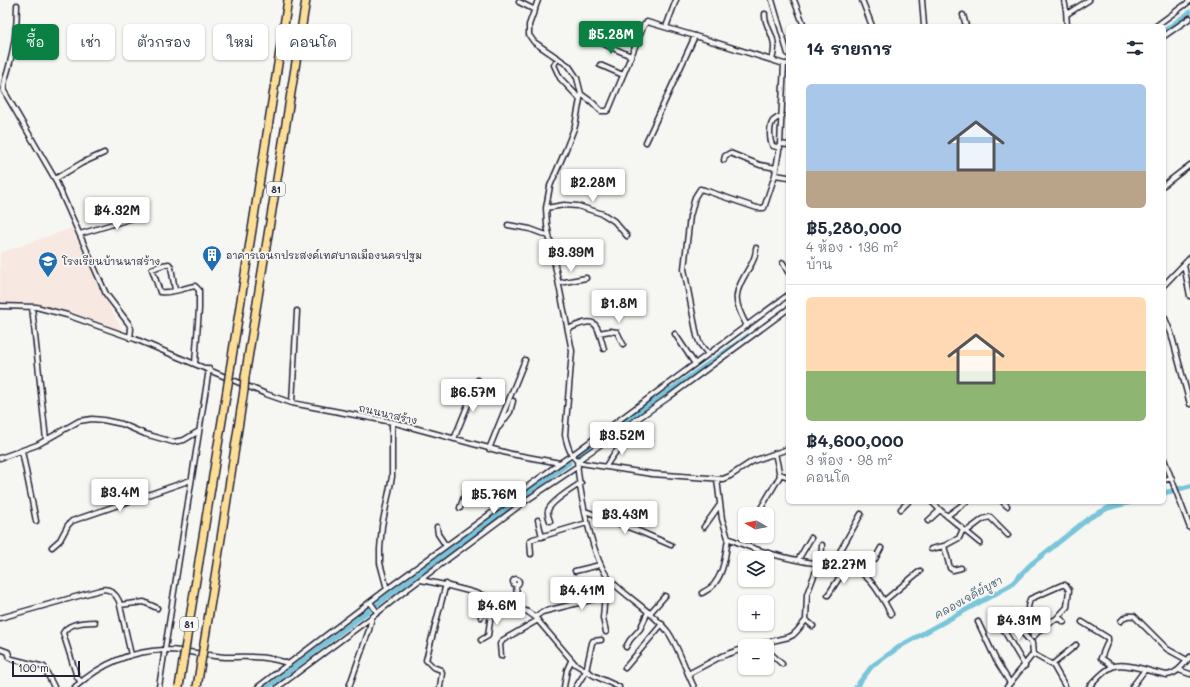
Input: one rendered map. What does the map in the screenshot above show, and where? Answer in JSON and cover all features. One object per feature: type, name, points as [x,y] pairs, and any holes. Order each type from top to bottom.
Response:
[{"type":"highway","name":"81","points":[[179,687],[288,0]]},
{"type":"highway","name":"81","points":[[197,687],[306,0]]},
{"type":"street","points":[[538,0],[529,25],[529,35],[534,42],[574,71],[581,97],[575,126],[550,186],[546,208],[549,236],[572,351],[565,435],[566,442],[572,455],[578,463],[584,511],[603,571],[612,582],[662,624],[669,633],[694,687]]},
{"type":"street","points":[[666,27],[676,0]]},
{"type":"street","points":[[772,0],[786,47]]},
{"type":"street","points":[[794,0],[803,24]]},
{"type":"street","points":[[862,0],[871,24]]},
{"type":"street","points":[[922,0],[924,24]]},
{"type":"street","points":[[1064,0],[1067,24]]},
{"type":"street","points":[[1066,14],[1089,0]]},
{"type":"street","points":[[1159,24],[1190,1]]},
{"type":"street","points":[[519,2],[535,10]]},
{"type":"street","points":[[17,5],[15,33],[8,70],[4,81],[4,89],[55,179],[106,294],[129,324],[131,329],[130,338]]},
{"type":"street","points":[[765,14],[773,39],[774,51],[772,60]]},
{"type":"street","points":[[963,15],[965,24]]},
{"type":"street","points":[[1166,35],[1190,18]]},
{"type":"street","points":[[558,58],[554,65],[560,78],[581,97],[592,102],[601,111],[607,111],[644,25],[647,22],[786,64],[780,146],[775,175],[764,208],[757,208],[704,190],[700,190],[694,197],[690,214],[684,269],[697,336],[700,344],[708,354]]},
{"type":"street","points":[[646,142],[695,36]]},
{"type":"street","points":[[597,41],[631,56]]},
{"type":"street","points":[[600,65],[623,75]]},
{"type":"street","points":[[782,116],[773,120],[770,135],[771,144],[773,146],[786,145]]},
{"type":"street","points":[[55,179],[82,163],[104,153]]},
{"type":"street","points":[[724,160],[730,153],[776,168]]},
{"type":"street","points":[[1166,183],[1190,165]]},
{"type":"street","points":[[775,175],[786,177]]},
{"type":"street","points":[[546,208],[564,205],[578,206],[602,214],[614,221],[627,236]]},
{"type":"street","points":[[80,234],[130,219],[136,216],[138,210]]},
{"type":"street","points":[[508,224],[530,229],[549,236]]},
{"type":"street","points":[[747,326],[740,312],[736,297],[740,283],[755,257],[756,248]]},
{"type":"street","points":[[1166,283],[1190,258]]},
{"type":"street","points":[[783,263],[786,268]]},
{"type":"street","points":[[175,290],[171,267],[169,264],[152,269],[160,292],[175,290],[194,286],[199,290],[195,363]]},
{"type":"street","points":[[1184,265],[1190,296]]},
{"type":"street","points":[[559,282],[586,278]]},
{"type":"street","points":[[258,687],[371,603],[387,589],[786,297]]},
{"type":"street","name":"ถนนนาสร้าง","points":[[0,306],[32,307],[52,310],[195,363],[266,394],[292,403],[392,422],[490,449],[560,463]]},
{"type":"street","points":[[32,307],[46,440]]},
{"type":"street","points":[[278,687],[372,617],[377,611],[786,310]]},
{"type":"street","points":[[292,403],[297,311]]},
{"type":"street","points":[[568,329],[583,322],[591,321],[595,324],[604,349]]},
{"type":"street","points":[[1166,321],[1171,333],[1190,404]]},
{"type":"street","points":[[599,333],[610,331],[617,332],[623,344]]},
{"type":"street","points":[[675,334],[688,351],[695,364]]},
{"type":"street","points":[[490,449],[525,360]]},
{"type":"street","points":[[159,687],[209,369]]},
{"type":"street","points":[[454,439],[478,380]]},
{"type":"street","points":[[498,428],[510,412],[513,401]]},
{"type":"street","points":[[0,458],[22,451],[79,422],[92,419],[117,423],[162,440],[173,442],[184,440],[199,431]]},
{"type":"street","points":[[387,589],[380,563],[380,549],[382,526],[392,477],[392,422]]},
{"type":"street","points":[[606,466],[617,450],[629,445],[638,444]]},
{"type":"street","points":[[578,463],[652,474],[723,479],[753,461],[786,450]]},
{"type":"street","points":[[22,451],[36,521]]},
{"type":"street","points":[[762,507],[779,479],[780,474],[775,453]]},
{"type":"street","points":[[1166,464],[1190,528]]},
{"type":"street","points":[[780,474],[786,476]]},
{"type":"street","points":[[702,593],[712,587],[716,582],[725,557],[728,538],[719,506],[717,479]]},
{"type":"street","points":[[1166,480],[1172,479]]},
{"type":"street","points":[[52,547],[60,540],[68,525],[72,521],[191,480]]},
{"type":"street","points":[[550,521],[548,512],[549,508],[580,483]]},
{"type":"street","points":[[460,508],[466,491],[471,485],[475,485],[484,488],[485,497],[495,510]]},
{"type":"street","points":[[901,509],[906,504]]},
{"type":"street","points":[[934,504],[980,543]]},
{"type":"street","points":[[947,516],[963,504]]},
{"type":"street","points":[[704,527],[719,506]]},
{"type":"street","points":[[928,521],[940,510]]},
{"type":"street","points":[[584,511],[671,545]]},
{"type":"street","points":[[833,564],[861,514]]},
{"type":"street","points":[[931,549],[944,546],[959,538],[965,530],[983,519],[990,517],[1008,535]]},
{"type":"street","points":[[538,520],[542,536]]},
{"type":"street","points":[[531,554],[530,541],[587,523]]},
{"type":"street","points":[[437,527],[440,538],[446,546]]},
{"type":"street","points":[[728,538],[760,552],[798,560],[847,566],[859,572],[872,582],[891,614]]},
{"type":"street","points":[[798,560],[811,538]]},
{"type":"street","points":[[774,641],[794,635],[806,620],[807,594],[820,563],[822,545]]},
{"type":"street","points":[[944,546],[950,568],[953,570],[961,568]]},
{"type":"street","points":[[859,572],[875,558],[881,548]]},
{"type":"street","points":[[575,571],[600,565]]},
{"type":"street","points":[[828,595],[847,566]]},
{"type":"street","points":[[884,601],[920,571]]},
{"type":"street","points":[[421,580],[446,584],[492,598],[518,608],[537,618],[571,660],[586,671],[619,687]]},
{"type":"street","points":[[501,656],[500,644],[503,640],[537,618],[542,612],[598,598],[605,592],[612,582]]},
{"type":"street","points":[[440,687],[441,670],[433,667],[426,660],[446,584]]},
{"type":"street","points":[[1030,641],[1044,626],[1063,613],[1067,607],[1069,590],[1065,585],[1062,584],[1030,599],[1028,607],[1033,637]]},
{"type":"street","points":[[516,585],[518,608]]},
{"type":"street","points":[[0,618],[104,589],[109,590],[116,594],[120,605],[131,655]]},
{"type":"street","points":[[605,592],[603,618],[606,632]]},
{"type":"street","points":[[626,647],[640,629],[649,612],[665,596]]},
{"type":"street","points":[[481,640],[488,636],[492,598]]},
{"type":"street","points":[[120,605],[144,602],[157,608]]},
{"type":"street","points":[[371,603],[377,611]]},
{"type":"street","points":[[481,617],[486,608],[492,605]]},
{"type":"street","points":[[978,622],[1008,686],[1033,654],[1033,648],[1030,641],[1019,629],[1012,613]]},
{"type":"street","points":[[1089,687],[1113,666],[1122,665],[1167,676],[1179,670],[1189,659],[1167,649],[1134,616],[1125,616],[1121,621]]},
{"type":"street","points":[[349,687],[369,630],[372,617]]},
{"type":"street","points":[[1056,619],[1061,619],[1064,622]]},
{"type":"street","points":[[806,620],[813,626]]},
{"type":"street","points":[[81,682],[77,677],[63,633],[66,629],[82,622],[95,622]]},
{"type":"street","points":[[1082,622],[1108,638],[1101,658],[1113,666]]},
{"type":"street","points":[[625,668],[662,624]]},
{"type":"street","points":[[1000,624],[1025,666]]},
{"type":"street","points":[[576,687],[586,671],[593,641],[601,640]]},
{"type":"street","points":[[1053,664],[1076,645]]},
{"type":"street","points":[[0,648],[8,652],[10,658],[12,659],[44,667],[54,687]]},
{"type":"street","points":[[75,687],[117,660],[131,655],[164,650],[224,656],[264,657],[289,664]]},
{"type":"street","points":[[688,674],[722,656],[738,650]]},
{"type":"street","points":[[1033,654],[1053,664],[1066,686]]},
{"type":"street","points":[[774,657],[782,664]]},
{"type":"street","points":[[564,687],[567,670],[571,660]]},
{"type":"street","points":[[1179,670],[1190,674]]},
{"type":"street","points":[[1132,687],[1144,671]]},
{"type":"shaded area","name":"โรงเรียนบ้านนาสร้าง","points":[[72,228],[123,334],[46,307],[0,304],[0,253]]},
{"type":"waterway","points":[[1166,30],[1190,12]]},
{"type":"waterway","points":[[578,455],[748,336]]},
{"type":"waterway","points":[[268,687],[392,593],[569,463]]},
{"type":"waterway","name":"คลองเจดีย์บูชา","points":[[1166,492],[1190,486]]},
{"type":"waterway","name":"คลองเจดีย์บูชา","points":[[856,687],[872,666],[902,645],[1011,585],[1030,565],[1089,518],[1108,508],[1123,504]]},
{"type":"place","name":"อาคารเอนกประสงค์เทศบาลเมืองนครปฐม","points":[[212,272]]},
{"type":"place","name":"โรงเรียนบ้านนาสร้าง","points":[[48,278]]}]
